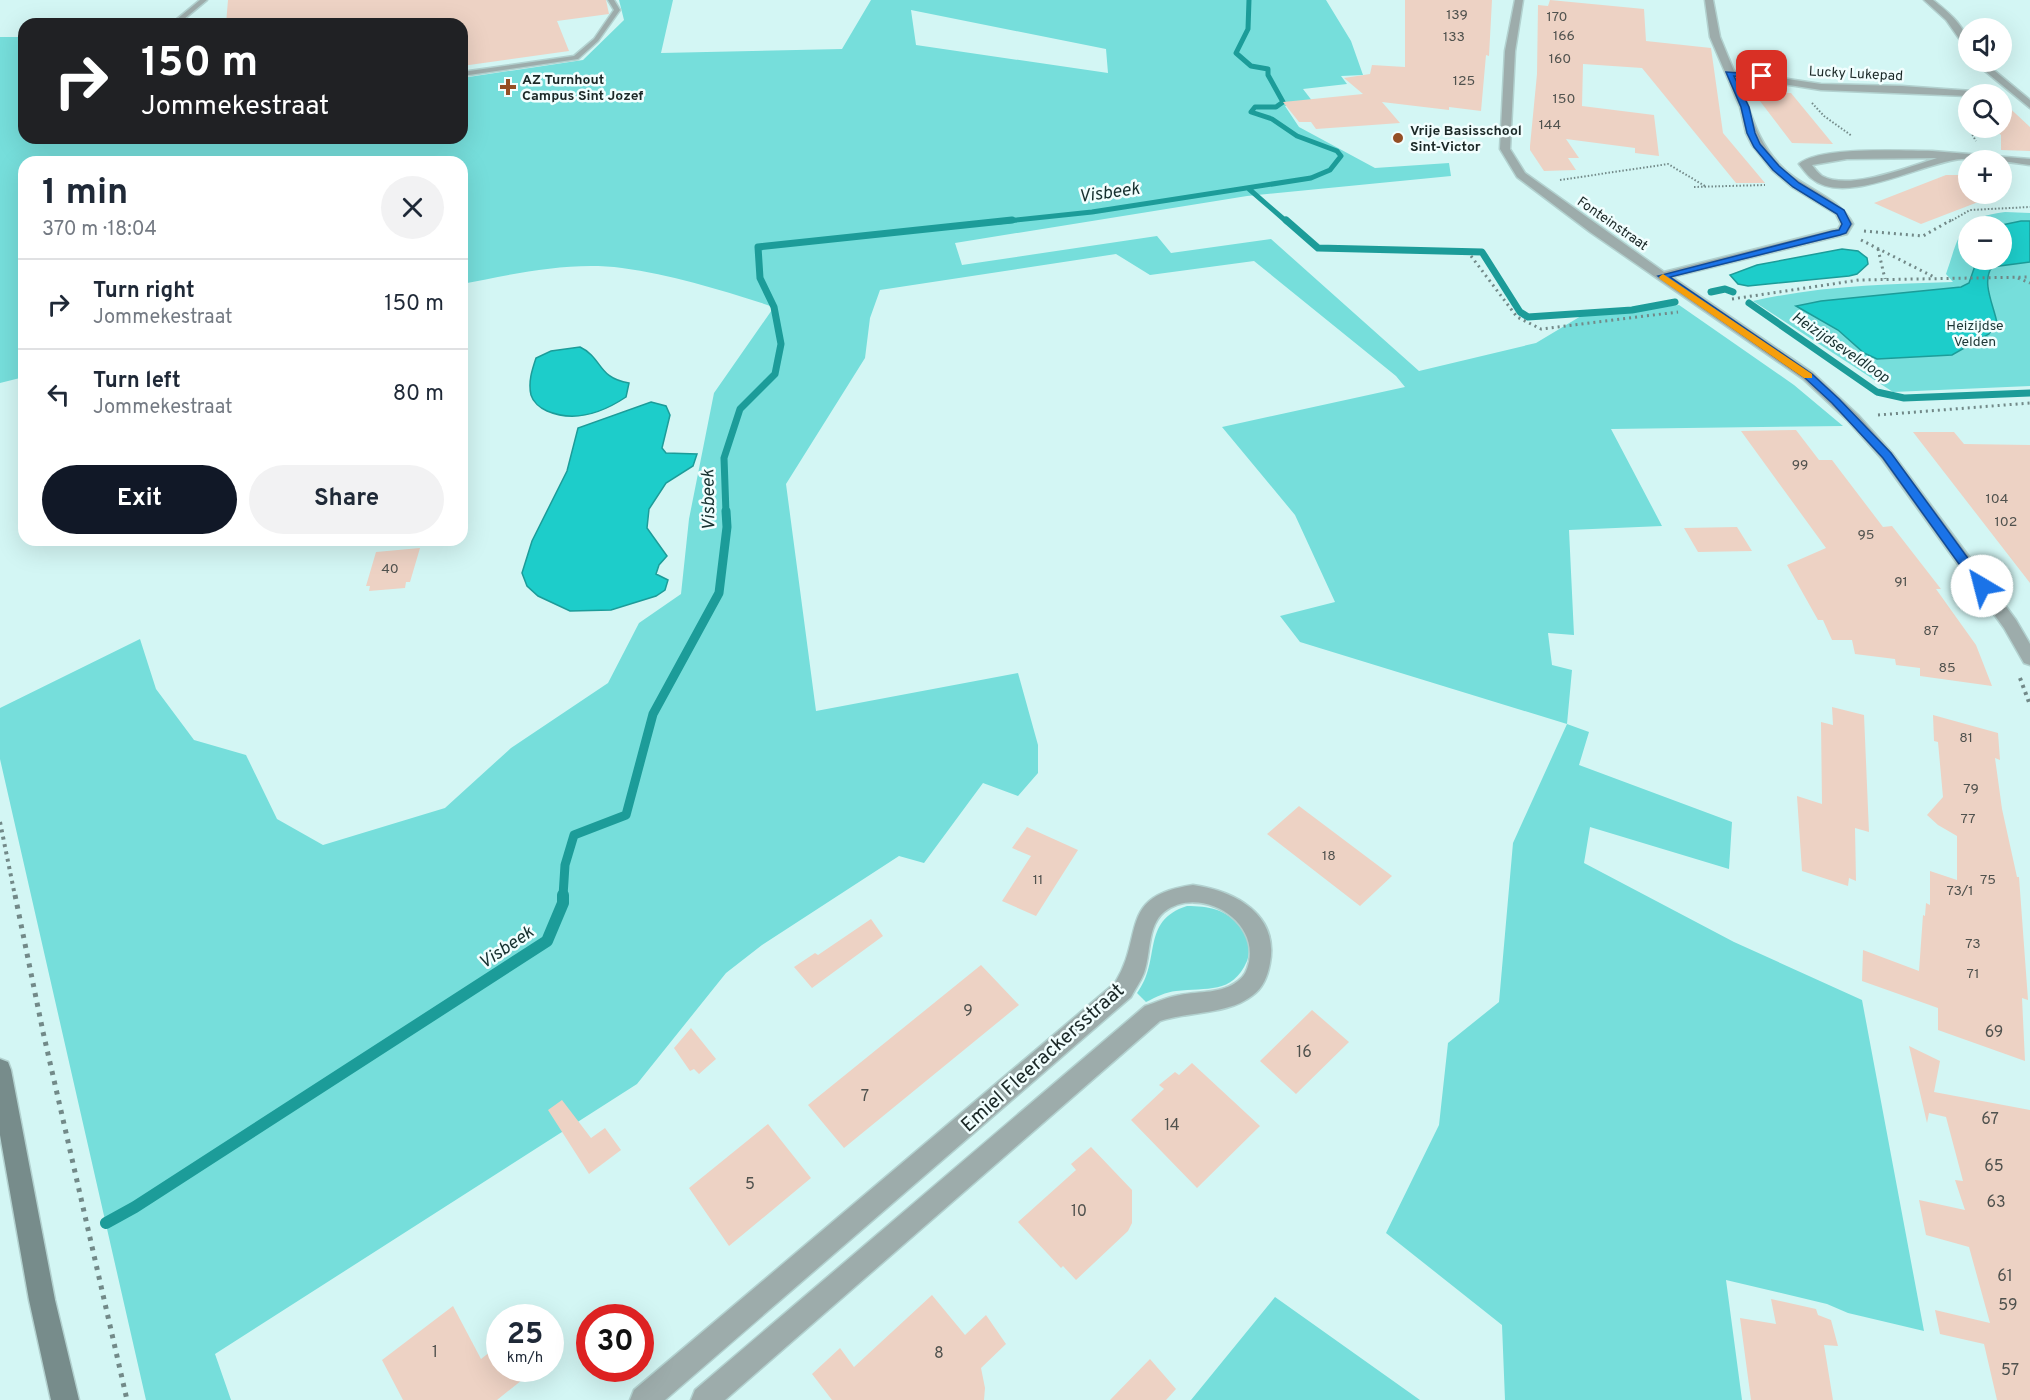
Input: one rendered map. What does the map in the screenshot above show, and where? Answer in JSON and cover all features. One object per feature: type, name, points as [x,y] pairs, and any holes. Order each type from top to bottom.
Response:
[{"type":"street","name":"Fonteinstraat","points":[[1519,0],[1510,51],[1505,149],[1521,175],[1662,276],[1808,376],[1853,418],[1887,456],[2010,624],[2030,659]]},
{"type":"street","points":[[1662,276],[1840,231],[1847,224],[1841,212],[1796,185],[1776,168],[1757,145],[1751,133],[1745,107],[1728,73],[1715,37],[1709,0]]},
{"type":"street","points":[[1928,0],[1949,18],[1958,31]]},
{"type":"street","points":[[1991,72],[2030,105]]},
{"type":"street","name":"Lucky Lukepad","points":[[1728,73],[1808,84],[1958,93]]},
{"type":"street","points":[[2012,97],[2021,97]]},
{"type":"street","points":[[1958,156],[1857,155],[1819,158],[1805,164],[1809,173],[1817,179],[1855,185],[1936,160],[1958,156]]},
{"type":"street","points":[[2012,160],[2030,162]]},
{"type":"street","name":"Emiel Fleerackersstraat","points":[[644,1400],[1123,990],[1134,972],[1146,919],[1158,906],[1185,894],[1199,894],[1228,902],[1247,916],[1262,943],[1262,962],[1255,977],[1246,988],[1231,996],[1180,1005],[1153,1013],[705,1400]]},
{"type":"street","points":[[0,1070],[42,1299],[65,1400]]},
{"type":"lane","points":[[182,18],[204,0]]},
{"type":"lane","points":[[468,73],[576,58],[596,40],[617,10],[611,0]]},
{"type":"path","points":[[1808,84],[1805,93],[1819,111],[1858,141],[1857,155]]},
{"type":"path","points":[[1553,181],[1668,164],[1705,186]]},
{"type":"path","points":[[1694,188],[1796,185]]},
{"type":"path","points":[[1840,231],[1923,236],[1970,210],[2030,207]]},
{"type":"path","points":[[1840,231],[1935,278]]},
{"type":"path","points":[[1878,249],[1885,279]]},
{"type":"path","points":[[1471,256],[1517,317],[1541,329],[1686,310]]},
{"type":"path","points":[[2015,277],[2030,283]]},
{"type":"path","points":[[1728,300],[1807,286],[1885,279],[2030,277]]},
{"type":"path","points":[[1853,418],[2030,403]]},
{"type":"path","points":[[2017,670],[2030,705]]},
{"type":"path","points":[[0,822],[40,1020],[127,1400]]},
{"type":"green space","points":[[619,0],[673,0],[661,53],[842,49],[871,0],[1326,0],[1351,41],[1363,75],[1341,76],[1347,84],[1303,89],[1313,102],[1285,106],[1299,127],[1375,168],[1449,163],[1451,176],[1247,196],[955,243],[962,265],[1157,236],[1171,253],[1271,239],[1419,371],[1536,343],[1581,316],[1679,305],[1794,385],[1843,426],[1611,429],[1662,526],[1569,530],[1574,635],[1548,633],[1552,665],[1572,670],[1567,724],[1300,642],[1280,616],[1335,602],[1295,515],[1222,427],[1405,387],[1396,376],[1254,261],[1150,275],[1116,254],[880,290],[870,318],[865,358],[786,484],[816,711],[1018,673],[1038,745],[1038,773],[1018,796],[983,783],[924,863],[899,856],[762,945],[726,973],[637,1084],[215,1354],[231,1400],[146,1400],[0,759],[0,708],[140,639],[156,689],[194,740],[246,755],[277,819],[323,845],[445,808],[511,748],[608,683],[639,623],[681,594],[689,519],[714,393],[774,307],[680,279],[602,266],[562,267],[468,283],[468,156],[18,156],[18,378],[0,383],[0,37],[18,37],[18,144],[468,144],[468,77],[583,60],[624,20]],"holes":[[[911,10],[1106,49],[1108,73],[916,45]]]},
{"type":"green space","name":"Heizijdse Velden","points":[[2005,212],[2030,213],[2030,386],[1893,392],[1753,301],[1827,289],[1953,282],[1946,274],[1958,238],[1958,270],[2012,270],[2012,216],[1987,216]]},
{"type":"green space","points":[[1567,724],[1589,732],[1579,765],[1732,822],[1729,869],[1590,827],[1584,863],[1734,942],[1862,1000],[1924,1331],[1848,1313],[1827,1304],[1726,1280],[1742,1400],[1505,1400],[1502,1325],[1386,1233],[1439,1125],[1448,1043],[1499,1002],[1513,843]]},
{"type":"green space","points":[[1187,906],[1217,910],[1235,921],[1247,939],[1249,952],[1247,961],[1241,972],[1226,984],[1208,989],[1172,992],[1146,1002],[1137,993],[1149,968],[1157,931],[1172,913]]},
{"type":"green space","points":[[1275,1297],[1420,1400],[1191,1400]]},
{"type":"shaded area","points":[[2030,221],[2030,262],[2012,264],[2012,223]]},
{"type":"shaded area","points":[[1842,249],[1858,251],[1867,258],[1868,264],[1857,274],[1849,276],[1748,286],[1738,284],[1730,275],[1757,265]]},
{"type":"shaded area","points":[[1974,270],[1990,270],[1988,287],[1997,323],[1989,334],[1952,355],[1877,359],[1864,353],[1838,330],[1796,306],[1821,301],[1961,287],[1969,283]]},
{"type":"shaded area","points":[[580,347],[593,357],[611,377],[629,383],[626,397],[607,408],[588,415],[568,416],[547,411],[533,400],[531,395],[531,376],[536,358],[551,351]]},
{"type":"shaded area","points":[[651,402],[666,406],[670,415],[662,448],[666,453],[697,454],[693,466],[666,483],[649,509],[647,528],[667,556],[659,565],[656,574],[668,580],[665,590],[656,596],[611,610],[570,611],[538,596],[527,586],[522,573],[532,541],[567,471],[578,428]]},
{"type":"building","points":[[228,0],[606,0],[609,14],[557,21],[569,51],[468,65],[468,18],[226,18]]},
{"type":"building","points":[[1405,0],[1492,0],[1489,56],[1486,55],[1481,111],[1449,107],[1449,110],[1382,102],[1400,123],[1316,129],[1311,122],[1299,122],[1283,102],[1363,94],[1344,78],[1370,74],[1372,65],[1405,67]]},
{"type":"building","points":[[1550,0],[1644,9],[1646,41],[1711,48],[1723,133],[1765,183],[1736,183],[1642,68],[1583,64],[1582,106],[1654,115],[1659,156],[1635,153],[1635,148],[1566,139],[1579,158],[1568,158],[1576,170],[1544,171],[1530,150],[1530,146],[1537,74],[1538,5],[1548,6]]},
{"type":"building","points":[[1753,92],[1791,93],[1833,144],[1792,143]]},
{"type":"building","points":[[2012,110],[2030,127],[2030,151],[2001,150],[2001,138],[2012,138]]},
{"type":"building","points":[[1946,175],[1958,175],[1958,204],[1973,204],[1921,224],[1874,203]]},
{"type":"building","points":[[1796,430],[1819,460],[1832,460],[1883,527],[1892,526],[1941,589],[1936,589],[1976,645],[1992,686],[1920,676],[1920,668],[1896,665],[1895,659],[1855,654],[1852,640],[1832,640],[1823,620],[1818,620],[1787,565],[1826,548],[1741,431]]},
{"type":"building","points":[[1913,432],[1954,432],[1964,444],[2030,445],[2030,583]]},
{"type":"building","points":[[1737,527],[1752,551],[1698,552],[1684,528]]},
{"type":"building","points":[[420,548],[410,582],[406,582],[405,588],[369,591],[370,586],[366,586],[376,552]]},
{"type":"building","points":[[1832,707],[1864,715],[1869,832],[1855,828],[1856,881],[1849,878],[1848,886],[1802,871],[1797,796],[1822,804],[1821,722],[1833,725]]},
{"type":"building","points":[[1933,715],[1998,733],[2000,760],[1995,758],[2002,809],[2017,877],[2019,877],[2028,1000],[2022,998],[2025,1061],[1938,1030],[1938,1008],[1862,981],[1863,950],[1919,971],[1923,915],[1925,916],[1926,903],[1930,905],[1930,871],[1957,880],[1957,836],[1938,825],[1927,815],[1943,797],[1938,742],[1934,741]]},
{"type":"building","points":[[1299,806],[1392,876],[1360,906],[1267,834]]},
{"type":"building","points":[[1027,827],[1078,850],[1036,916],[1002,901],[1031,856],[1012,848]]},
{"type":"building","points":[[871,919],[883,936],[812,988],[794,967],[815,953],[818,955]]},
{"type":"building","points":[[981,965],[1019,1005],[844,1148],[808,1105]]},
{"type":"building","points":[[1312,1010],[1349,1042],[1296,1094],[1260,1061]]},
{"type":"building","points":[[691,1028],[716,1059],[699,1074],[694,1069],[690,1071],[674,1048]]},
{"type":"building","points":[[1909,1046],[1940,1061],[1934,1092],[2030,1110],[2030,1400],[1997,1400],[1984,1344],[1940,1334],[1935,1310],[1990,1323],[1969,1247],[1926,1235],[1919,1200],[1965,1210],[1955,1180],[1963,1181],[1946,1117],[1929,1113],[1927,1123]]},
{"type":"building","points":[[1192,1063],[1260,1126],[1197,1188],[1131,1120],[1164,1089],[1159,1085],[1175,1072],[1179,1075]]},
{"type":"building","points":[[562,1100],[591,1138],[605,1128],[621,1150],[589,1174],[548,1110]]},
{"type":"building","points":[[768,1124],[811,1178],[729,1246],[689,1188]]},
{"type":"building","points":[[1091,1147],[1132,1190],[1132,1223],[1128,1231],[1076,1280],[1063,1266],[1061,1268],[1018,1222],[1076,1170],[1071,1164]]},
{"type":"building","points":[[932,1295],[965,1335],[986,1315],[1006,1344],[981,1368],[985,1388],[984,1400],[832,1400],[812,1374],[840,1348],[854,1367]]},
{"type":"building","points":[[1771,1299],[1816,1309],[1818,1315],[1831,1320],[1838,1346],[1824,1345],[1833,1400],[1751,1400],[1740,1318],[1776,1324]]},
{"type":"building","points":[[453,1306],[481,1359],[486,1355],[486,1382],[520,1382],[497,1400],[403,1400],[382,1360]]},
{"type":"building","points":[[1150,1359],[1176,1389],[1166,1400],[1110,1400]]},
{"type":"waterway","name":"Visbeek","points":[[998,222],[1092,212],[1311,178],[1330,170],[1341,156],[1337,151],[1297,136],[1272,119],[1251,112],[1255,107],[1276,107],[1283,102],[1268,75],[1268,69],[1251,66],[1236,53],[1248,29],[1249,0]]},
{"type":"waterway","points":[[1249,189],[1287,222]]},
{"type":"waterway","name":"Visbeek","points":[[726,513],[724,458],[740,409],[775,374],[781,344],[774,307],[760,278],[758,247],[1012,220]]},
{"type":"waterway","points":[[1286,220],[1318,248],[1482,252],[1520,312],[1528,317],[1632,310],[1675,302]]},
{"type":"waterway","name":"Heizijdseveldloop","points":[[1711,292],[1725,289],[1733,292]]},
{"type":"waterway","name":"Heizijdseveldloop","points":[[1749,303],[1877,392],[1904,398],[2030,393]]},
{"type":"waterway","name":"Visbeek","points":[[563,896],[565,865],[574,835],[626,815],[653,714],[719,593],[727,527],[726,511]]},
{"type":"waterway","name":"Visbeek","points":[[106,1223],[135,1207],[547,941],[563,903],[563,896]]},
{"type":"slow traffic","points":[[1663,277],[1808,376]]},
{"type":"place","name":"AZ Turnhout Campus Sint Jozef","points":[[508,87]]},
{"type":"place","name":"Vrije Basisschool Sint-Victor","points":[[1398,138]]},
{"type":"route","points":[[1762,76],[1728,73],[1745,107],[1751,133],[1757,145],[1776,168],[1796,185],[1841,212],[1847,224],[1843,231],[1836,233],[1662,276],[1808,376],[1836,401],[1887,456],[1982,586]]}]
